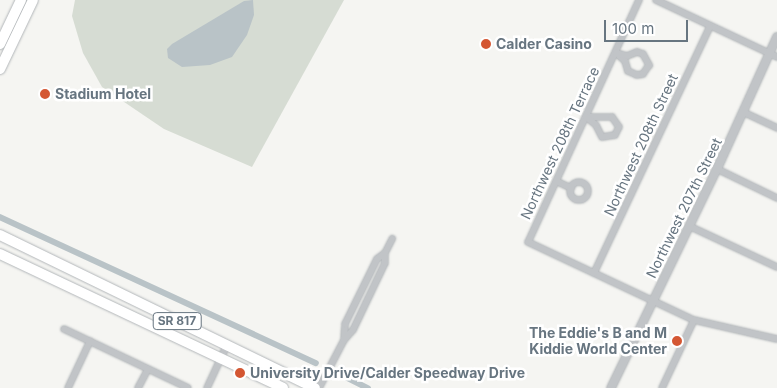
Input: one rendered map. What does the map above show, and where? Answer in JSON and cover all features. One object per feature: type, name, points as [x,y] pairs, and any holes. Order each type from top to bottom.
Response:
[{"type":"main road","points":[[0,69],[20,16],[21,0]]},
{"type":"main road","points":[[0,44],[33,0]]},
{"type":"main road","name":"SR 817","points":[[0,235],[317,388]]},
{"type":"main road","points":[[12,260],[24,252],[39,254]]},
{"type":"main road","name":"SR 817","points":[[0,254],[283,388]]},
{"type":"main road","points":[[107,304],[126,297],[133,317]]},
{"type":"street","name":"Northwest 208th Terrace","points":[[594,274],[528,242],[639,0]]},
{"type":"street","points":[[656,0],[773,56]]},
{"type":"street","name":"Northwest 208th Street","points":[[594,274],[710,27]]},
{"type":"street","name":"Northwest 207th Street","points":[[611,388],[743,112],[773,56],[777,37]]},
{"type":"street","points":[[637,52],[643,54],[648,59],[648,68],[640,75],[631,74],[625,61],[616,53],[627,56],[637,52]]},
{"type":"street","points":[[743,112],[777,128]]},
{"type":"street","points":[[586,117],[612,117],[619,127],[615,135],[602,137],[596,125],[586,117]]},
{"type":"street","points":[[717,169],[777,198]]},
{"type":"street","points":[[556,181],[571,188]]},
{"type":"street","points":[[689,226],[777,267]]},
{"type":"street","points":[[317,388],[344,340],[349,316],[377,259],[385,253],[392,239]]},
{"type":"street","points":[[594,274],[694,320],[777,339]]},
{"type":"street","points":[[662,388],[694,320]]},
{"type":"street","points":[[64,329],[188,388]]},
{"type":"street","points":[[68,388],[90,341]]},
{"type":"street","points":[[207,388],[227,345]]},
{"type":"street","points":[[138,388],[148,369]]},
{"type":"shaded area","points":[[75,0],[344,0],[252,167],[164,129],[102,87],[83,53],[72,16]]},
{"type":"shaded area","points":[[253,0],[254,15],[247,35],[232,57],[210,65],[182,67],[168,58],[167,49],[172,44],[244,1]]},
{"type":"waterway","points":[[0,217],[316,363]]},
{"type":"waterway","points":[[344,376],[368,388]]},
{"type":"place","name":"Calder Casino","points":[[486,44]]},
{"type":"place","name":"Stadium Hotel","points":[[45,94]]},
{"type":"place","name":"The Eddie's B and M Kiddie World Center","points":[[677,341]]},
{"type":"place","name":"University Drive/Calder Speedway Drive","points":[[240,373]]}]
